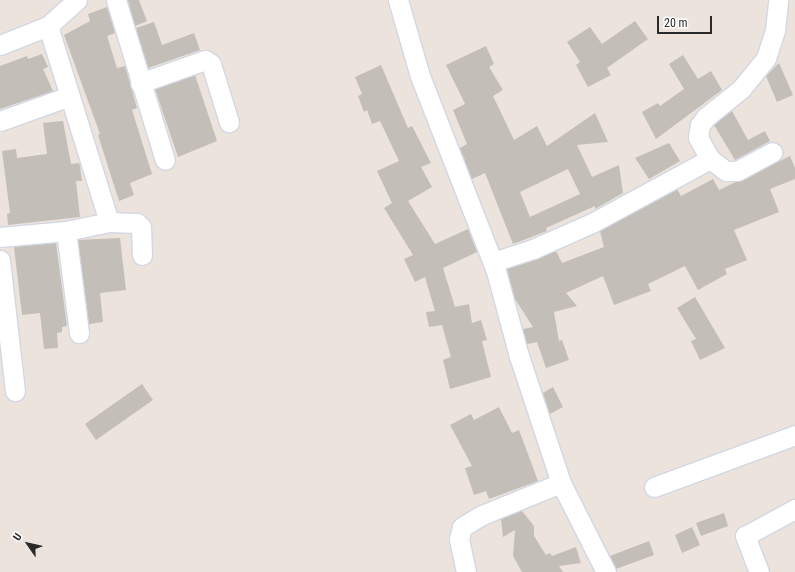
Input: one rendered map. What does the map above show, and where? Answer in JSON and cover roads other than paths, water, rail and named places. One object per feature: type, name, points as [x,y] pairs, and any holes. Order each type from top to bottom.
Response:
[{"type":"street","points":[[0,44],[48,26],[77,0]]},
{"type":"street","points":[[116,0],[164,160]]},
{"type":"street","points":[[398,0],[420,76],[493,262],[519,356],[561,483],[606,572]]},
{"type":"street","points":[[772,152],[737,171],[726,171],[710,159],[698,137],[700,125],[706,117],[741,89],[766,58],[775,31],[778,0]]},
{"type":"street","points":[[48,26],[108,222]]},
{"type":"street","points":[[140,83],[205,60],[211,64],[229,122]]},
{"type":"street","points":[[0,121],[70,96]]},
{"type":"street","points":[[493,262],[533,249],[592,223],[710,159]]},
{"type":"street","points":[[0,237],[66,231],[108,222],[137,223],[141,227],[142,255]]},
{"type":"street","points":[[66,231],[79,333]]},
{"type":"street","points":[[0,260],[15,392]]},
{"type":"street","points":[[654,487],[795,435]]},
{"type":"street","points":[[466,572],[459,539],[462,528],[482,515],[561,483]]},
{"type":"street","points":[[759,572],[745,536],[795,509]]}]
